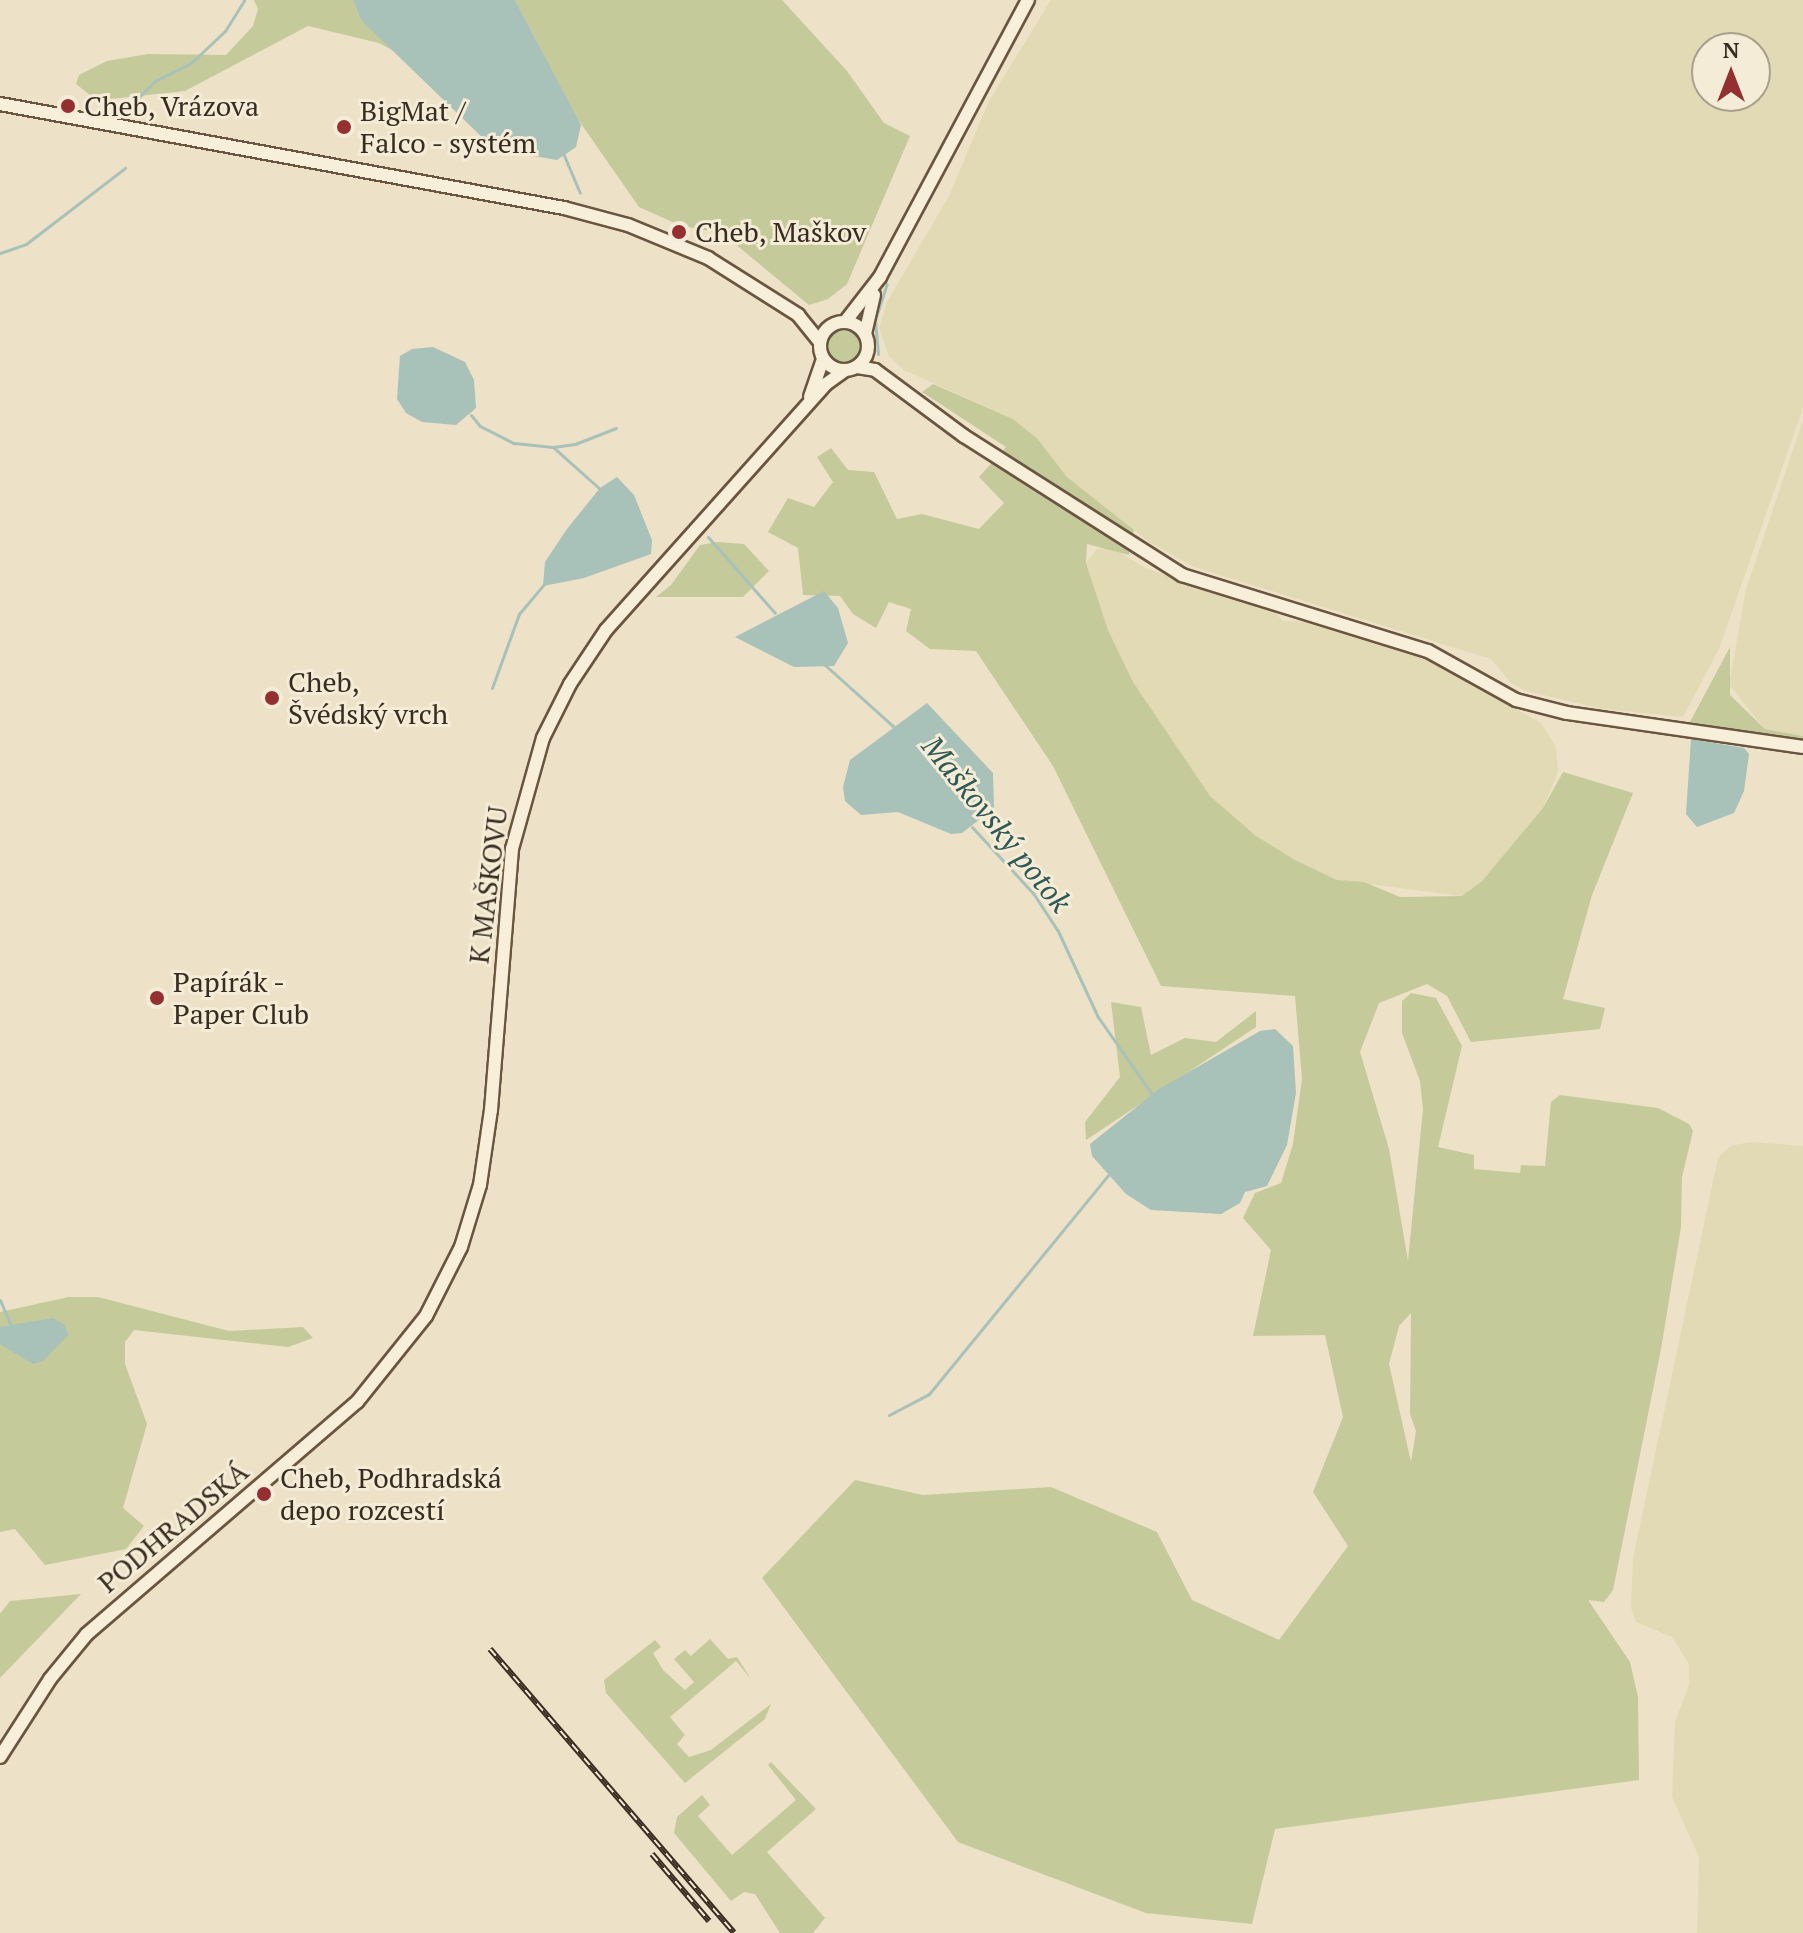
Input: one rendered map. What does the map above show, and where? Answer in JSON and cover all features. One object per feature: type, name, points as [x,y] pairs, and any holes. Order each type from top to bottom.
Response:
[{"type":"main road","points":[[1028,0],[880,277],[865,334],[875,370],[964,436],[1182,575],[1428,651],[1516,700],[1567,713],[1803,747]]},
{"type":"main road","points":[[0,104],[207,141],[628,225],[708,258],[798,315],[820,342],[823,359],[805,407]]},
{"type":"main road","points":[[820,342],[880,277]]},
{"type":"main road","points":[[798,315],[839,323],[865,334]]},
{"type":"main road","points":[[851,369],[868,351]]},
{"type":"main road","points":[[823,359],[851,369],[875,370]]},
{"type":"main road","name":"K MAŠKOVU","points":[[399,1353],[449,1274],[480,1185],[491,1110],[512,849],[543,738],[570,684],[606,630],[805,407],[851,369]]},
{"type":"main road","name":"PODHRADSKÁ","points":[[0,1757],[50,1679],[87,1634],[336,1421],[399,1353]]},
{"type":"shaded area","points":[[1051,0],[1803,0],[1803,408],[1719,649],[1683,717],[1603,709],[1526,691],[1511,683],[1491,659],[1194,567],[1149,542],[1067,477],[1037,438],[1013,419],[904,370],[889,356],[879,328],[887,302],[949,196],[989,101]]},
{"type":"shaded area","points":[[1803,420],[1803,736],[1765,729],[1729,685],[1746,589]]},
{"type":"shaded area","points":[[1113,548],[1145,568],[1274,611],[1283,621],[1315,622],[1420,655],[1541,723],[1556,747],[1558,772],[1543,808],[1482,881],[1462,896],[1337,880],[1295,860],[1256,836],[1210,797],[1133,682],[1108,630],[1086,563],[1097,549]]},
{"type":"shaded area","points":[[1751,1142],[1803,1146],[1803,1933],[1697,1933],[1699,1857],[1672,1797],[1675,1722],[1689,1685],[1689,1664],[1672,1637],[1636,1622],[1631,1608],[1633,1558],[1718,1158],[1730,1146]]},
{"type":"green space","points":[[254,0],[353,0],[361,20],[405,57],[379,43],[308,26],[185,91],[110,99],[90,95],[76,84],[79,75],[107,61],[148,54],[226,55],[253,26],[258,9]]},
{"type":"green space","points":[[515,0],[782,0],[847,71],[884,123],[910,136],[847,284],[828,299],[809,305],[723,234],[679,225],[639,207],[577,118]]},
{"type":"green space","points":[[844,330],[855,335],[860,346],[855,357],[844,362],[833,357],[828,346],[833,335]]},
{"type":"green space","points":[[933,384],[1013,419],[1037,438],[1067,477],[1134,530],[1129,555],[1087,544],[1086,563],[1108,630],[1133,682],[1210,796],[1256,836],[1295,860],[1337,880],[1364,882],[1400,897],[1462,896],[1482,881],[1543,808],[1563,772],[1633,793],[1592,895],[1563,999],[1605,1008],[1600,1029],[1471,1042],[1447,996],[1427,984],[1379,1003],[1360,1052],[1389,1149],[1408,1261],[1423,1109],[1420,1081],[1402,1033],[1402,1001],[1411,993],[1436,998],[1462,1046],[1438,1147],[1474,1155],[1474,1169],[1520,1173],[1521,1165],[1545,1166],[1551,1102],[1560,1095],[1658,1108],[1689,1124],[1693,1131],[1682,1177],[1681,1227],[1661,1349],[1613,1590],[1604,1602],[1588,1600],[1630,1662],[1638,1697],[1639,1780],[1275,1829],[1252,1924],[1146,1913],[958,1842],[762,1578],[855,1480],[923,1495],[1051,1487],[1157,1532],[1192,1600],[1279,1640],[1348,1546],[1313,1492],[1343,1417],[1325,1335],[1253,1336],[1271,1250],[1243,1218],[1255,1193],[1281,1183],[1293,1144],[1302,1079],[1295,996],[1161,986],[1053,766],[976,651],[930,649],[906,631],[911,609],[889,602],[876,628],[853,614],[840,596],[803,595],[798,548],[768,532],[788,498],[814,507],[833,482],[817,457],[831,448],[848,470],[874,472],[897,519],[922,514],[979,529],[1004,503],[979,477],[1006,447],[922,392]],"holes":[[[1411,1313],[1410,1414],[1416,1431],[1411,1462],[1389,1364],[1399,1326]]]},
{"type":"green space","points":[[718,542],[744,544],[769,571],[743,597],[656,597],[671,585],[700,545]]},
{"type":"green space","points":[[1730,647],[1730,695],[1765,729],[1803,736],[1803,741],[1690,722]]},
{"type":"green space","points":[[1111,1002],[1141,1007],[1151,1055],[1185,1038],[1216,1042],[1256,1011],[1256,1027],[1086,1140],[1085,1122],[1120,1077]]},
{"type":"green space","points":[[69,1297],[98,1297],[229,1331],[303,1327],[313,1338],[288,1347],[134,1330],[125,1342],[125,1364],[147,1424],[123,1508],[144,1526],[126,1549],[45,1565],[15,1529],[0,1532],[0,1312]]},
{"type":"green space","points":[[81,1594],[0,1678],[0,1614],[10,1601]]},
{"type":"green space","points":[[710,1639],[728,1659],[737,1657],[751,1679],[736,1661],[670,1717],[685,1735],[677,1744],[689,1757],[711,1750],[771,1704],[765,1719],[685,1783],[606,1693],[604,1680],[655,1640],[661,1647],[653,1653],[663,1670],[685,1690],[694,1682],[674,1659],[685,1650],[691,1656]]},
{"type":"green space","points":[[771,1762],[816,1809],[767,1852],[825,1918],[813,1933],[780,1933],[755,1894],[744,1892],[731,1901],[674,1833],[677,1817],[702,1795],[710,1805],[698,1816],[732,1855],[796,1800],[768,1765]]},
{"type":"water","points":[[353,0],[515,0],[581,125],[576,147],[557,160],[510,152],[487,142],[361,20]]},
{"type":"water","points":[[433,347],[465,362],[474,380],[476,408],[456,425],[422,422],[406,413],[397,399],[400,356],[412,349]]},
{"type":"water","points":[[617,477],[634,495],[652,540],[651,554],[584,578],[543,586],[545,562],[567,529],[600,488]]},
{"type":"water","points":[[824,591],[838,608],[848,643],[834,666],[794,667],[735,637]]},
{"type":"water","points":[[927,703],[993,773],[994,808],[962,833],[951,834],[898,812],[861,815],[845,801],[843,787],[850,760]]},
{"type":"water","points":[[1691,739],[1744,748],[1749,754],[1744,791],[1734,813],[1697,827],[1686,814]]},
{"type":"water","points":[[1275,1029],[1293,1046],[1296,1093],[1287,1145],[1267,1186],[1245,1192],[1240,1203],[1221,1214],[1151,1210],[1126,1194],[1092,1156],[1090,1144],[1159,1089],[1260,1031]]},
{"type":"water","points":[[53,1318],[65,1325],[68,1335],[43,1361],[33,1364],[0,1344],[0,1327]]},
{"type":"waterway","points":[[131,105],[155,81],[191,63],[225,31],[244,0]]},
{"type":"waterway","name":"Maškovský potok","points":[[563,153],[580,193]]},
{"type":"waterway","points":[[0,253],[26,244],[125,168]]},
{"type":"waterway","points":[[878,354],[875,320],[887,284]]},
{"type":"waterway","points":[[471,415],[480,426],[514,443],[553,447]]},
{"type":"waterway","points":[[600,489],[553,447],[575,444],[616,428]]},
{"type":"waterway","name":"Maškovský potok","points":[[708,537],[775,613]]},
{"type":"waterway","points":[[492,688],[519,614],[543,585]]},
{"type":"waterway","name":"Maškovský potok","points":[[825,665],[896,729]]},
{"type":"waterway","name":"Maškovský potok","points":[[972,827],[1033,893],[1058,931],[1098,1017],[1154,1097]]},
{"type":"waterway","name":"Maškovský potok","points":[[889,1415],[929,1394],[1111,1172]]},
{"type":"waterway","points":[[0,1300],[12,1328]]},
{"type":"railway","points":[[490,1649],[734,1933]]},
{"type":"railway","points":[[652,1854],[709,1921]]},
{"type":"place","name":"Cheb, Vrázova","points":[[68,106]]},
{"type":"place","name":"BigMat / Falco - systém","points":[[344,127]]},
{"type":"place","name":"Cheb, Maškov","points":[[679,232]]},
{"type":"place","name":"Cheb, Švédský vrch","points":[[272,698]]},
{"type":"place","name":"Papírák - Paper Club","points":[[157,998]]},
{"type":"place","name":"Cheb, Podhradská depo rozcestí","points":[[264,1494]]}]
